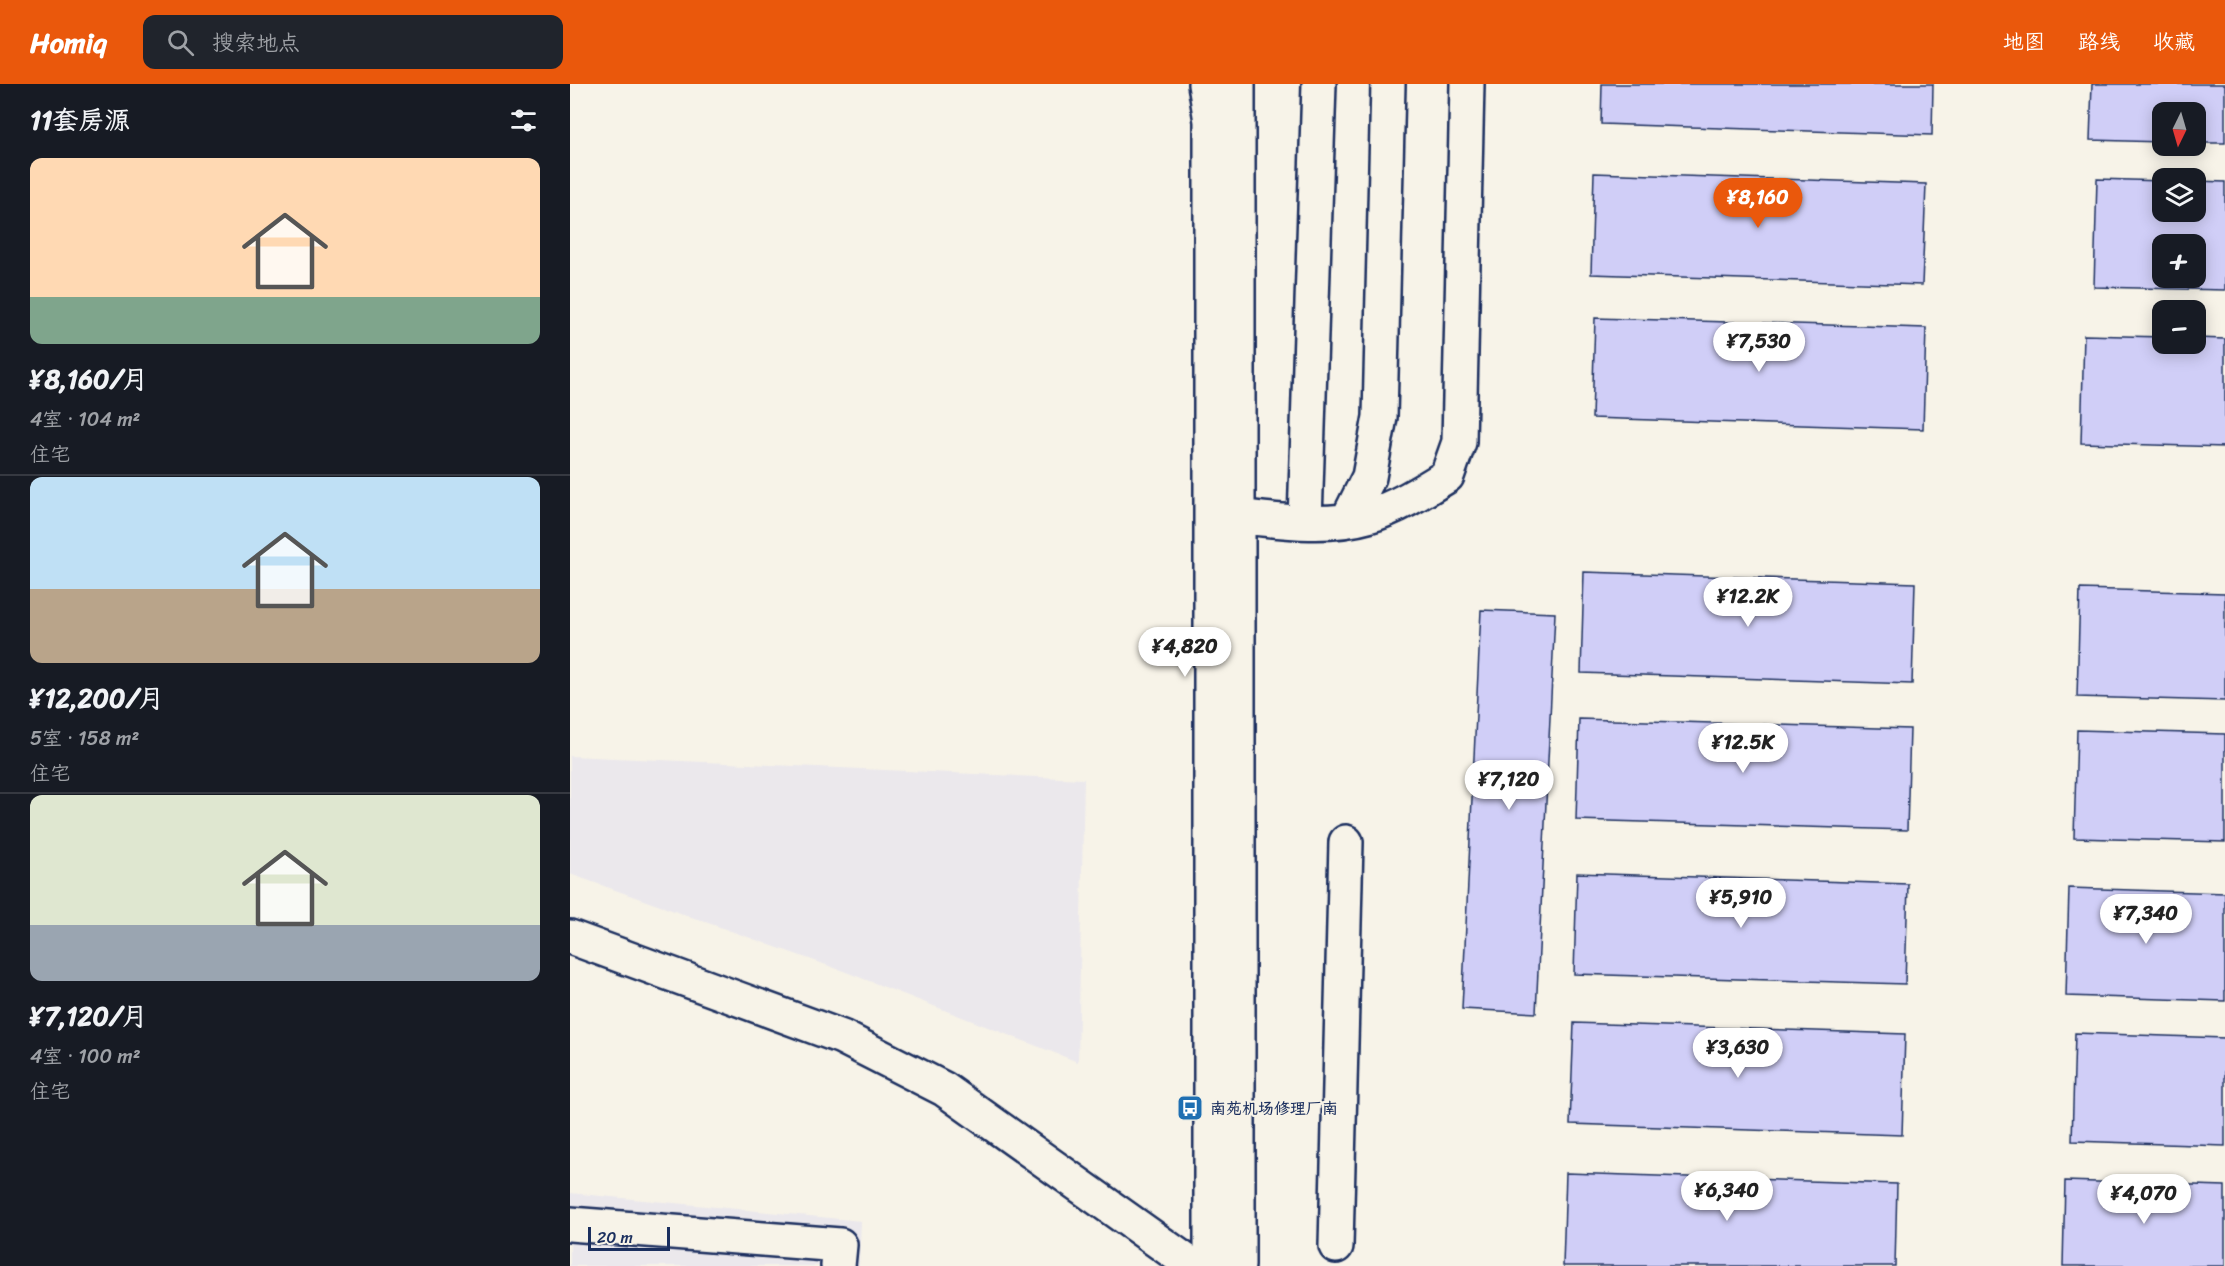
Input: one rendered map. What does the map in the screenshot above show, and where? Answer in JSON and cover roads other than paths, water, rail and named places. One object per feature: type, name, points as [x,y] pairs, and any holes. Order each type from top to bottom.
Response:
[{"type":"street","points":[[1205,84],[1211,121],[1223,515],[1238,1266]]},
{"type":"street","points":[[1211,1266],[1223,515],[1238,84]]},
{"type":"street","points":[[1305,521],[1319,84]]},
{"type":"street","points":[[1348,519],[1369,477],[1380,417],[1388,84]]},
{"type":"street","points":[[1223,515],[1322,522],[1368,516],[1415,495],[1447,476],[1459,442],[1467,84]]},
{"type":"street","points":[[1336,1246],[1346,842]]},
{"type":"street","points":[[570,937],[842,1037],[944,1089],[1193,1266]]},
{"type":"street","points":[[570,1224],[840,1245],[838,1266]]},
{"type":"place","name":"南苑机场修理厂南","points":[[1190,1108]]}]
